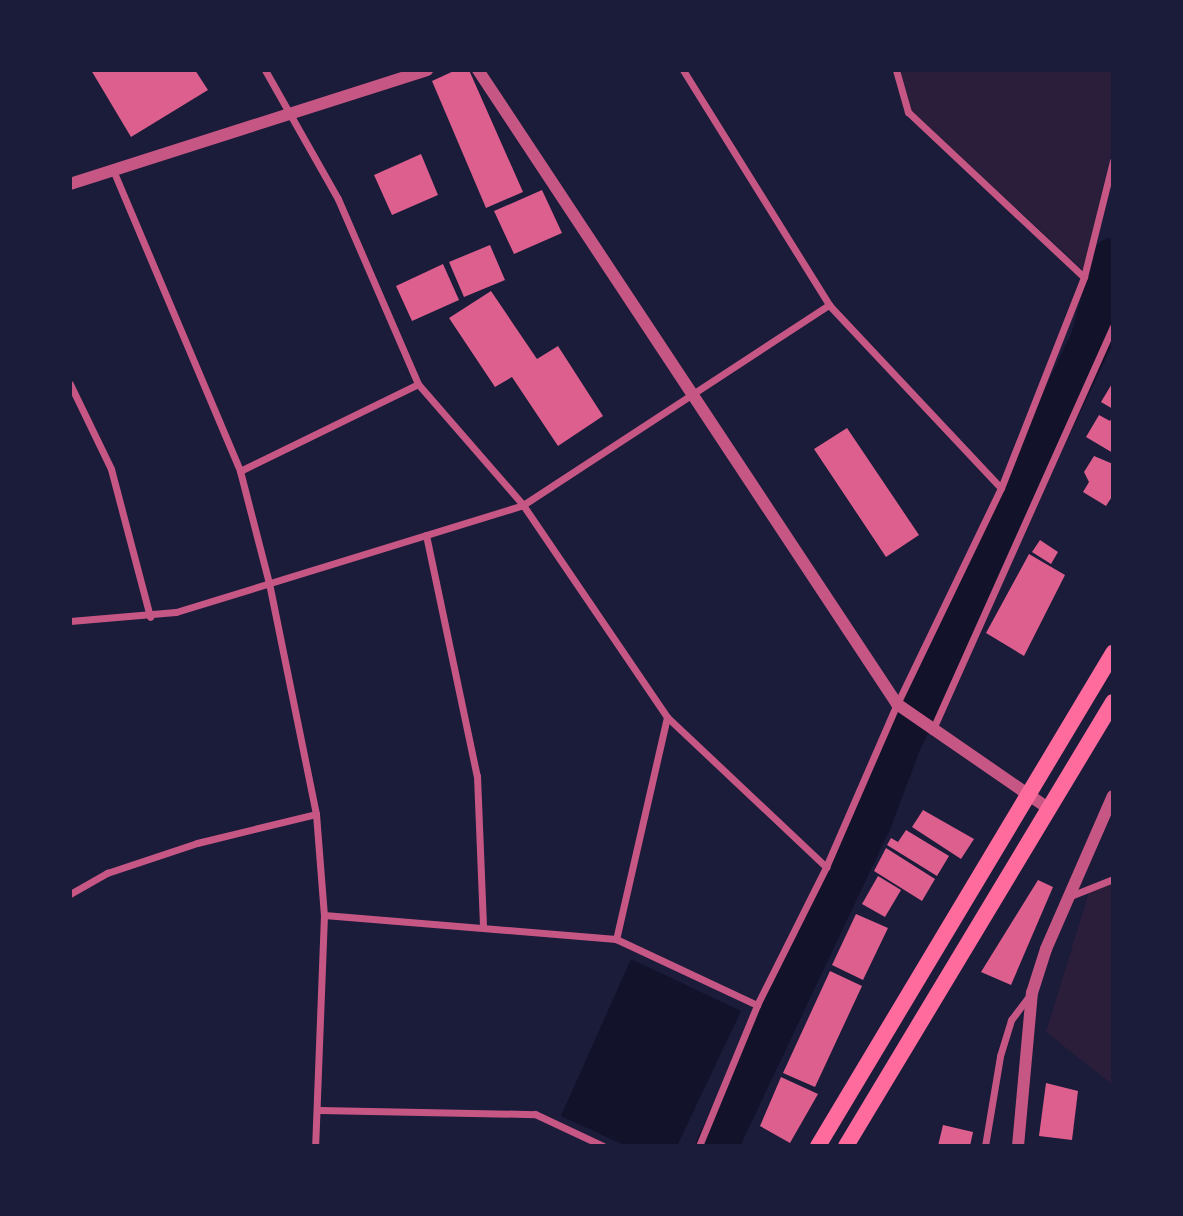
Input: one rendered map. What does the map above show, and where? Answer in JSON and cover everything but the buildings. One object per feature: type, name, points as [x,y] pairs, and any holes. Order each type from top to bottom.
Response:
[{"type":"main road","points":[[818,1146],[1113,653]]},
{"type":"main road","points":[[846,1146],[1113,702]]},
{"type":"street","points":[[265,70],[291,111],[338,199],[418,384],[523,505],[667,717],[826,867]]},
{"type":"street","points":[[70,184],[291,111],[427,70]]},
{"type":"street","points":[[478,70],[690,396],[899,707],[1049,809]]},
{"type":"street","points":[[683,70],[829,305],[1001,488]]},
{"type":"street","points":[[895,70],[908,112],[1084,277]]},
{"type":"street","points":[[699,1146],[757,1006],[826,867],[1001,488],[1084,277],[1113,161]]},
{"type":"street","points":[[113,170],[240,471],[269,583],[316,814],[324,915],[319,1110],[315,1146]]},
{"type":"street","points":[[70,621],[150,617],[523,505],[829,305]]},
{"type":"street","points":[[932,731],[1113,327]]},
{"type":"street","points":[[70,384],[111,469],[150,617]]},
{"type":"street","points":[[240,471],[418,384]]},
{"type":"street","points":[[426,535],[477,776],[483,926]]},
{"type":"street","points":[[617,939],[667,717]]},
{"type":"street","points":[[1018,1146],[1032,993],[1068,897],[1113,796]]},
{"type":"street","points":[[70,894],[107,873],[197,843],[316,814]]},
{"type":"street","points":[[1068,897],[1113,880]]},
{"type":"street","points":[[324,915],[617,939],[757,1006]]},
{"type":"street","points":[[985,1146],[1000,1056],[1011,1020],[1032,993]]},
{"type":"street","points":[[319,1110],[535,1114],[603,1146]]},
{"type":"shaded area","points":[[898,70],[1113,70],[1113,145],[1083,270],[910,110]]},
{"type":"shaded area","points":[[1113,879],[1113,1085],[1046,1032],[1090,889]]},
{"type":"shaded area","points":[[631,959],[741,1011],[677,1146],[626,1146],[561,1116]]},
{"type":"waterway","points":[[717,1146],[870,823],[900,743],[1092,338],[1113,259]]}]
